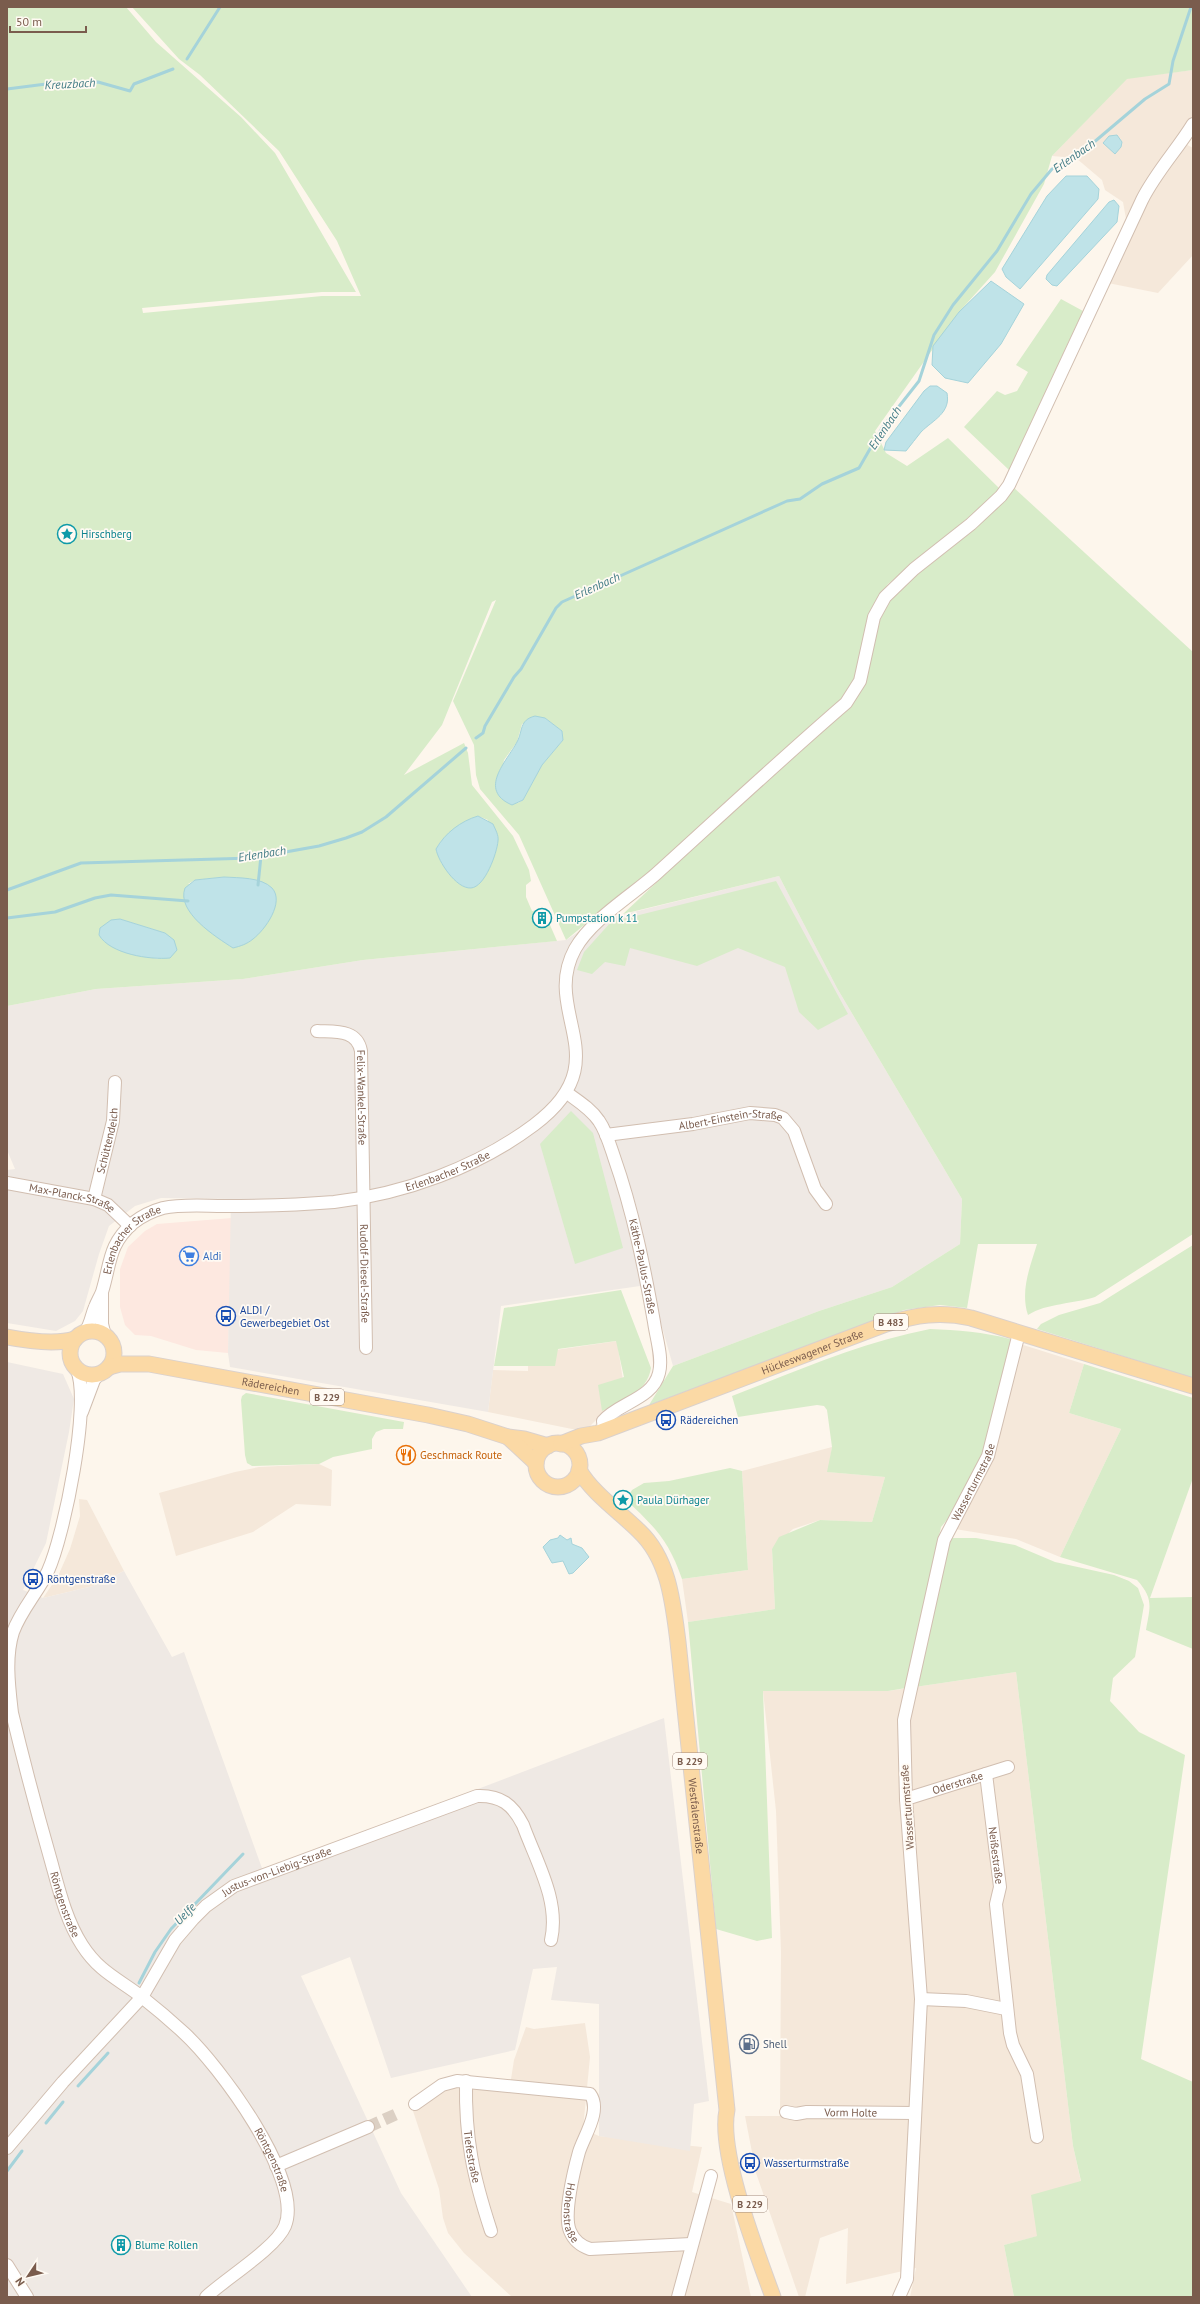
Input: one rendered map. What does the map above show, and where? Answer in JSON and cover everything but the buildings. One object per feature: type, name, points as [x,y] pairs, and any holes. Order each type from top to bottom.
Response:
[{"type":"main road","name":"Hückeswagener Straße","points":[[554,1445],[601,1431],[828,1345],[915,1315],[939,1313],[954,1314],[1193,1386]]},
{"type":"main road","points":[[7,1337],[25,1340],[62,1341],[96,1332],[109,1342],[113,1357],[104,1370],[87,1375],[74,1365],[65,1355],[25,1340]]},
{"type":"main road","points":[[74,1365],[70,1351],[80,1336]]},
{"type":"main road","name":"Rädereichen","points":[[109,1342],[149,1364]]},
{"type":"main road","name":"Rädereichen","points":[[104,1370],[120,1364],[149,1364],[428,1415],[487,1429],[508,1437],[554,1445]]},
{"type":"main road","name":"Hückeswagener Straße","points":[[578,1463],[583,1445],[601,1431]]},
{"type":"main road","name":"Rädereichen","points":[[508,1437],[536,1463]]},
{"type":"main road","points":[[554,1445],[571,1448],[578,1463],[574,1479],[566,1485],[557,1487],[543,1482],[538,1474],[536,1463],[540,1453],[554,1445]]},
{"type":"main road","name":"Westfalenstraße","points":[[578,1463],[603,1499],[640,1531],[651,1544],[664,1569],[674,1610],[728,2110],[725,2130],[738,2190],[773,2297]]},
{"type":"main road","name":"Westfalenstraße","points":[[566,1485],[574,1486],[588,1494],[603,1499]]},
{"type":"main road","name":"Westfalenstraße","points":[[728,2110],[736,2129],[744,2186],[783,2297]]},
{"type":"street","points":[[567,1093],[577,1058],[577,1048],[566,989],[566,977],[576,948],[588,932],[654,876],[846,703],[860,681],[874,617],[885,597],[914,569],[971,524],[1001,496],[1009,485],[1150,182],[1181,143],[1193,124]]},
{"type":"street","name":"Felix-Wankel-Straße","points":[[317,1031],[346,1032],[356,1038],[360,1044],[362,1198]]},
{"type":"street","name":"Schüttendeich","points":[[94,1198],[113,1121],[115,1082]]},
{"type":"street","name":"Käthe-Paulus-Straße","points":[[567,1093],[589,1110],[599,1121],[606,1135],[633,1218],[650,1298],[660,1366],[659,1374],[648,1390],[638,1398],[611,1412],[603,1421],[601,1431]]},
{"type":"street","name":"Erlenbacher Straße","points":[[109,1342],[102,1324],[102,1293],[110,1254],[116,1243],[130,1226],[148,1214],[174,1206],[308,1204],[362,1198],[422,1181],[481,1156],[532,1126],[567,1093]]},
{"type":"street","name":"Albert-Einstein-Straße","points":[[606,1135],[693,1124],[750,1112],[775,1115],[783,1118],[794,1131],[815,1189],[826,1204]]},
{"type":"street","name":"Max-Planck-Straße","points":[[7,1183],[94,1198],[108,1205],[130,1226]]},
{"type":"street","name":"Rudolf-Diesel-Straße","points":[[362,1198],[366,1348]]},
{"type":"street","name":"Erlenbacher Straße","points":[[80,1336],[90,1326],[94,1309],[102,1293]]},
{"type":"street","name":"Wasserturmstraße","points":[[900,2297],[907,2279],[921,1999],[906,1799],[904,1720],[944,1540],[988,1456],[1019,1333]]},
{"type":"street","name":"Röntgenstraße","points":[[74,1365],[80,1378],[82,1413],[62,1533],[47,1572],[10,1630],[8,1681],[12,1713],[64,1907],[71,1926],[92,1959],[119,1983],[142,1997],[185,2034],[219,2071],[247,2111],[276,2166],[288,2206],[285,2227],[268,2247],[206,2297]]},
{"type":"street","name":"Röntgenstraße","points":[[82,1413],[89,1398],[94,1380],[104,1370]]},
{"type":"street","name":"Oderstraße","points":[[906,1799],[1008,1767]]},
{"type":"street","name":"Neißestraße","points":[[986,1774],[1000,1887],[996,1904],[1006,2009],[1013,2045],[1028,2074],[1037,2137]]},
{"type":"street","name":"Justus-von-Liebig-Straße","points":[[7,2148],[63,2082],[142,1997],[176,1940],[192,1919],[206,1906],[234,1886],[478,1796],[490,1795],[504,1800],[516,1812],[554,1911],[554,1927],[551,1940]]},
{"type":"street","points":[[921,1999],[966,2001],[1006,2009]]},
{"type":"street","points":[[415,2104],[442,2085],[466,2081]]},
{"type":"street","name":"Hohenstraße","points":[[466,2081],[590,2094],[594,2099],[593,2112],[575,2168],[567,2222],[570,2232],[576,2241],[590,2249],[691,2244]]},
{"type":"street","name":"Tiefestraße","points":[[466,2081],[466,2123],[470,2155],[477,2188],[491,2231]]},
{"type":"street","name":"Vorm Holte","points":[[786,2112],[796,2114],[807,2112],[915,2113]]},
{"type":"street","points":[[276,2166],[368,2127]]},
{"type":"street","points":[[678,2297],[691,2244],[711,2176]]},
{"type":"street","points":[[7,2265],[27,2297]]},
{"type":"shaded area","points":[[1193,70],[1193,115],[1178,140],[1193,148],[1193,255],[1158,293],[1108,283],[1136,224],[1126,219],[1123,202],[1105,190],[1102,180],[1076,158],[1052,156],[1127,78]]},
{"type":"shaded area","points":[[779,876],[837,988],[962,1199],[960,1244],[892,1287],[819,1311],[673,1366],[655,1302],[640,1286],[501,1306],[488,1412],[230,1367],[228,1353],[231,1199],[161,1198],[135,1206],[109,1226],[99,1254],[83,1311],[75,1321],[56,1331],[7,1323],[7,1170],[15,1169],[7,1150],[7,1006],[96,989],[243,979],[363,960],[566,940],[593,922]]},
{"type":"shaded area","points":[[232,1218],[228,1353],[196,1350],[151,1336],[135,1335],[125,1325],[120,1307],[120,1269],[128,1247],[145,1231],[157,1224]]},
{"type":"shaded area","points":[[617,1341],[626,1400],[601,1415],[590,1426],[580,1429],[572,1429],[488,1412],[493,1370],[528,1371],[528,1354]]},
{"type":"shaded area","points":[[1020,1344],[1084,1364],[1069,1413],[1121,1429],[1060,1557],[1016,1539],[955,1529]]},
{"type":"shaded area","points":[[7,1362],[63,1374],[74,1399],[69,1432],[46,1543],[23,1590],[43,1598],[93,1586],[124,1571],[172,1657],[184,1652],[263,1871],[664,1718],[709,2101],[694,2104],[690,2151],[599,2136],[599,2004],[551,2000],[557,1967],[533,1969],[515,2050],[391,2078],[350,1957],[301,1976],[401,2193],[472,2297],[7,2297]]},
{"type":"shaded area","points":[[832,1447],[828,1472],[885,1477],[872,1522],[820,1520],[793,1529],[772,1549],[775,1609],[688,1622],[682,1579],[748,1570],[742,1471]]},
{"type":"shaded area","points":[[319,1464],[332,1470],[331,1506],[296,1504],[253,1532],[176,1556],[159,1493],[235,1472],[259,1467]]},
{"type":"shaded area","points":[[79,1499],[87,1500],[124,1571],[93,1586],[43,1598],[58,1576],[70,1549],[80,1516]]},
{"type":"shaded area","points":[[1016,1672],[1073,2146],[1081,2182],[1038,2236],[1004,2245],[1014,2297],[910,2297],[916,2268],[846,2284],[848,2228],[820,2238],[805,2297],[799,2297],[756,2173],[745,2116],[780,2116],[781,1952],[776,1811],[763,1691],[888,1691]]},
{"type":"shaded area","points":[[585,2023],[590,2057],[583,2129],[599,2136],[702,2147],[692,2192],[731,2204],[751,2297],[512,2297],[464,2253],[448,2233],[443,2218],[439,2189],[413,2111],[439,2093],[454,2088],[509,2092],[514,2060],[526,2027],[534,2029]]},
{"type":"green space","points":[[7,7],[126,7],[156,42],[241,117],[275,153],[356,292],[322,292],[142,308],[143,313],[322,296],[361,296],[337,241],[279,151],[200,75],[179,59],[132,7],[1193,7],[1193,70],[1127,79],[1052,156],[1044,184],[995,272],[959,312],[875,431],[886,453],[907,466],[948,438],[1000,489],[992,498],[888,584],[877,599],[866,624],[857,675],[842,700],[650,871],[566,940],[519,835],[480,789],[476,775],[474,745],[453,701],[496,600],[492,602],[442,725],[404,775],[464,743],[468,753],[472,785],[513,836],[529,870],[531,881],[526,885],[526,897],[532,911],[543,909],[557,941],[363,960],[243,979],[96,989],[7,1006]],"holes":[[[545,718],[562,731],[563,740],[542,765],[523,800],[518,803],[506,802],[498,791],[504,760],[517,742],[522,724]],[[478,816],[488,820],[463,886],[442,864],[436,849],[449,833]],[[224,877],[261,881],[188,884],[195,880]],[[120,919],[165,933],[158,959],[141,955]]]},
{"type":"green space","points":[[1061,299],[1083,311],[1009,470],[964,427],[997,391],[1005,395],[1017,391],[1028,372],[1016,365]]},
{"type":"green space","points":[[1013,487],[1193,652],[1193,1234],[1095,1297],[1044,1308],[1028,1315],[1025,1288],[1037,1244],[978,1244],[967,1308],[940,1305],[904,1310],[649,1405],[673,1366],[819,1311],[892,1287],[960,1244],[962,1199],[837,988],[779,876],[623,914],[725,818],[850,705],[884,607],[899,589],[955,545],[1005,500]]},
{"type":"green space","points":[[776,881],[848,1014],[818,1030],[799,1012],[785,967],[738,948],[697,966],[630,948],[625,966],[605,962],[592,974],[577,970],[584,952],[611,922]]},
{"type":"green space","points":[[571,1111],[593,1133],[623,1248],[575,1264],[540,1144]]},
{"type":"green space","points":[[1193,1245],[1193,1378],[1037,1329],[1041,1324],[1059,1315],[1100,1303]]},
{"type":"green space","points":[[621,1290],[651,1368],[649,1377],[639,1390],[632,1396],[602,1411],[598,1385],[624,1377],[616,1341],[558,1349],[555,1366],[494,1366],[504,1308]]},
{"type":"green space","points":[[930,1329],[980,1333],[1010,1339],[1012,1344],[994,1416],[979,1464],[969,1486],[956,1508],[941,1527],[906,1688],[888,1691],[763,1691],[772,1938],[757,1941],[716,1929],[688,1622],[775,1609],[772,1549],[779,1537],[820,1520],[872,1522],[885,1477],[827,1472],[832,1447],[827,1410],[824,1406],[817,1405],[738,1417],[732,1396],[855,1349],[880,1341]]},
{"type":"green space","points":[[1084,1364],[1193,1398],[1193,1478],[1150,1598],[1193,1597],[1193,1649],[1146,1630],[1149,1615],[1148,1598],[1137,1580],[1060,1557],[1121,1429],[1069,1413]]},
{"type":"green space","points":[[246,1393],[404,1422],[403,1429],[384,1429],[376,1432],[372,1439],[372,1449],[333,1457],[319,1464],[252,1466],[247,1463],[245,1455],[241,1400],[242,1396]]},
{"type":"green space","points":[[730,1468],[742,1471],[748,1570],[682,1579],[672,1554],[660,1535],[626,1500],[632,1490],[644,1483],[669,1481]]},
{"type":"green space","points":[[952,1538],[976,1538],[1015,1545],[1055,1562],[1114,1575],[1129,1581],[1138,1588],[1144,1605],[1135,1657],[1113,1678],[1110,1701],[1139,1732],[1185,1755],[1141,2059],[1193,2082],[1193,2297],[1014,2297],[1004,2245],[1037,2236],[1031,2195],[1081,2181],[1073,2146],[1016,1672],[915,1687],[948,1541]]},
{"type":"water","points":[[1117,135],[1122,142],[1121,147],[1115,154],[1103,143],[1109,136]]},
{"type":"water","points":[[1066,176],[1087,176],[1099,189],[1098,199],[1020,289],[1006,277],[1002,269],[1047,196]]},
{"type":"water","points":[[1114,200],[1119,206],[1117,222],[1057,286],[1052,285],[1046,279],[1047,275],[1109,202]]},
{"type":"water","points":[[991,281],[1024,304],[1001,344],[968,383],[945,378],[932,365],[933,346],[959,312]]},
{"type":"water","points":[[930,386],[937,386],[947,393],[948,400],[944,411],[936,420],[921,432],[906,451],[884,450],[886,442],[924,391]]},
{"type":"water","points":[[535,716],[545,718],[562,731],[563,740],[542,765],[523,800],[512,805],[502,799],[497,792],[496,783],[498,775],[519,738],[522,726],[526,720]]},
{"type":"water","points":[[478,816],[493,824],[498,841],[493,861],[485,876],[481,882],[471,888],[459,884],[454,879],[444,867],[436,849],[454,828]]},
{"type":"water","points":[[224,877],[250,879],[267,884],[272,888],[276,901],[275,908],[268,923],[258,935],[241,946],[233,948],[199,923],[186,906],[184,897],[185,888],[195,880]]},
{"type":"water","points":[[120,919],[165,933],[174,940],[177,950],[170,958],[152,958],[131,954],[112,947],[104,942],[99,935],[100,928],[111,920]]},
{"type":"water","points":[[560,1535],[567,1540],[571,1538],[572,1544],[582,1548],[589,1557],[573,1573],[569,1574],[563,1561],[552,1563],[543,1547],[550,1540],[558,1538]]},
{"type":"waterway","name":"Kreuzbach","points":[[187,59],[220,7]]},
{"type":"waterway","name":"Erlenbach","points":[[476,738],[483,733],[485,726],[514,677],[521,669],[556,608],[562,602],[787,501],[800,499],[822,484],[859,468],[882,428],[919,381],[934,335],[953,305],[997,251],[1031,194],[1052,169],[1080,154],[1145,99],[1169,84],[1173,61],[1191,7]]},
{"type":"waterway","name":"Kreuzbach","points":[[7,89],[54,83],[98,82],[130,91],[134,84],[173,69]]},
{"type":"waterway","name":"Erlenbach","points":[[7,890],[81,863],[252,858],[319,846],[346,838],[362,832],[386,817],[466,748]]},
{"type":"waterway","points":[[258,885],[261,856]]},
{"type":"waterway","points":[[7,918],[55,912],[95,898],[111,895],[188,901]]},
{"type":"waterway","name":"Uelfe","points":[[139,1983],[155,1952],[171,1929],[243,1854]]},
{"type":"waterway","name":"Uelfe","points":[[78,2086],[108,2053]]},
{"type":"waterway","name":"Uelfe","points":[[46,2123],[63,2102]]},
{"type":"waterway","name":"Uelfe","points":[[7,2171],[22,2151]]},
{"type":"tunnel","points":[[368,2127],[399,2113]]},
{"type":"place","name":"Hirschberg","points":[[67,534]]},
{"type":"place","name":"Pumpstation k 11","points":[[542,918]]},
{"type":"place","name":"Aldi","points":[[189,1256]]},
{"type":"place","name":"ALDI / Gewerbegebiet Ost","points":[[226,1316]]},
{"type":"place","name":"Rädereichen","points":[[666,1420]]},
{"type":"place","name":"Geschmack Route","points":[[406,1455]]},
{"type":"place","name":"Paula Dürhager","points":[[623,1500]]},
{"type":"place","name":"Röntgenstraße","points":[[33,1579]]},
{"type":"place","name":"Shell","points":[[749,2044]]},
{"type":"place","name":"Wasserturmstraße","points":[[750,2163]]},
{"type":"place","name":"Blume Rollen","points":[[121,2245]]}]
